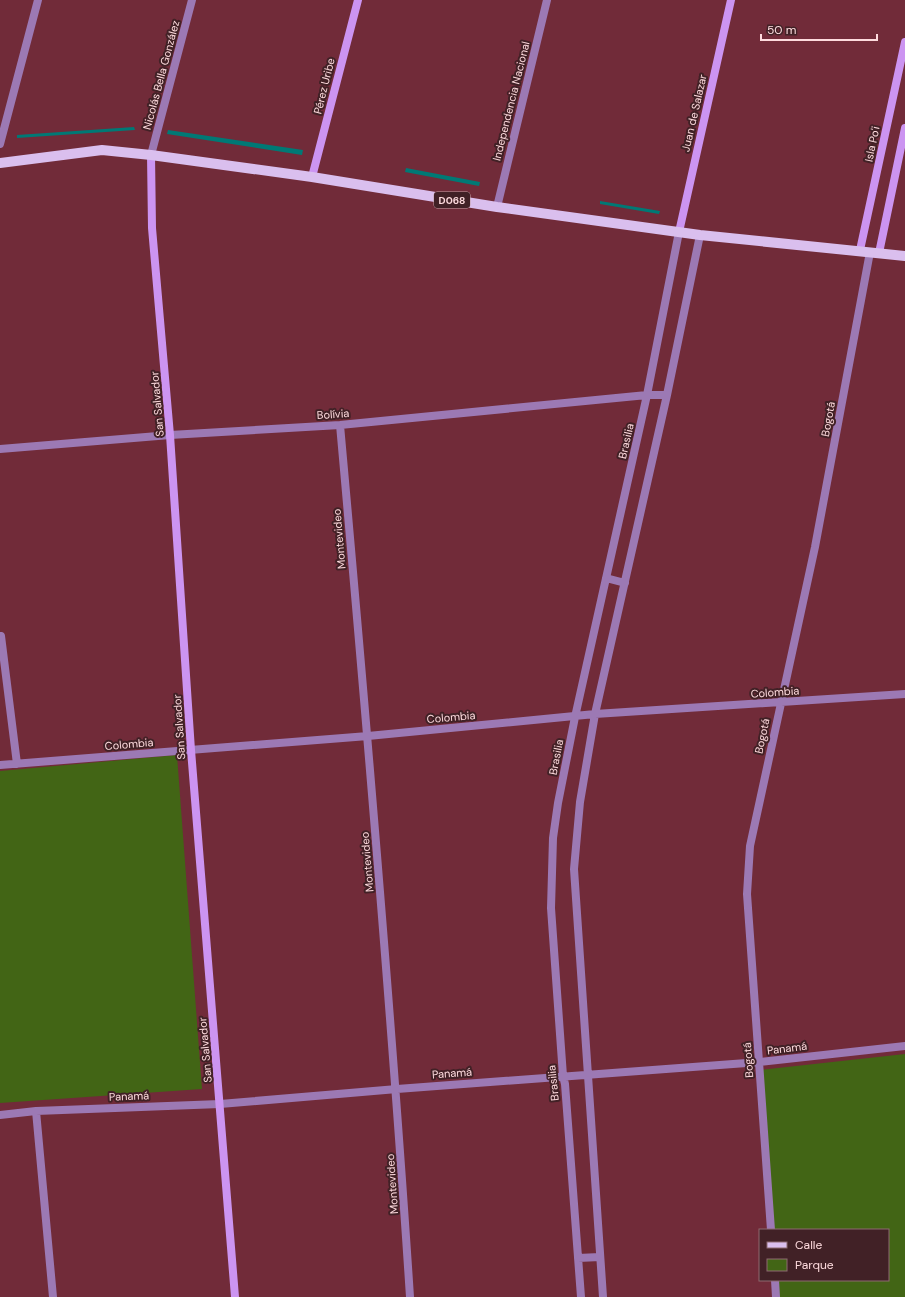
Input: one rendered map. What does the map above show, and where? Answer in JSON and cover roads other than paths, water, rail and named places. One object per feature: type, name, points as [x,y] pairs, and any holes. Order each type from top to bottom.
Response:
[{"type":"main road","name":"D068","points":[[0,163],[102,150],[151,155],[312,177],[497,207],[700,235],[905,256]]},
{"type":"street","points":[[0,144],[38,0]]},
{"type":"street","name":"Nicolás Bella González","points":[[151,155],[192,0]]},
{"type":"street","name":"Pérez Uribe","points":[[312,177],[358,0]]},
{"type":"street","name":"Independencia Nacional","points":[[497,207],[547,0]]},
{"type":"street","name":"Juan de Salazar","points":[[679,232],[731,0]]},
{"type":"street","name":"Isla Po'i","points":[[869,252],[905,42]]},
{"type":"street","points":[[869,252],[905,128]]},
{"type":"street","name":"San Salvador","points":[[151,155],[152,228],[170,435],[191,750],[235,1297]]},
{"type":"street","name":"Brasilia","points":[[581,1297],[551,908],[553,838],[558,803],[576,716],[647,395],[679,232]]},
{"type":"street","points":[[603,1297],[574,869],[580,802],[595,714],[667,395],[700,235]]},
{"type":"street","name":"Bogotá","points":[[771,1229],[747,894],[750,846],[815,547],[869,252]]},
{"type":"street","name":"Bolívia","points":[[0,449],[170,435],[340,425],[647,395],[667,395]]},
{"type":"street","name":"Montevideo","points":[[340,425],[368,736],[397,1089],[410,1297]]},
{"type":"street","points":[[606,578],[625,582]]},
{"type":"street","points":[[1,636],[17,764]]},
{"type":"street","name":"Colombia","points":[[0,765],[368,736],[595,714],[905,694]]},
{"type":"street","name":"Panamá","points":[[0,1115],[36,1111],[220,1104],[587,1074],[760,1062],[905,1046]]},
{"type":"street","points":[[36,1111],[53,1297]]},
{"type":"street","points":[[578,1258],[600,1257]]},
{"type":"street","points":[[775,1281],[776,1297]]},
{"type":"water","points":[[134,127],[135,130],[17,138],[17,135]]},
{"type":"water","points":[[168,130],[303,150],[302,155],[167,134]]},
{"type":"water","points":[[406,168],[480,182],[479,186],[405,172]]},
{"type":"water","points":[[600,201],[660,211],[659,214],[600,204]]}]
